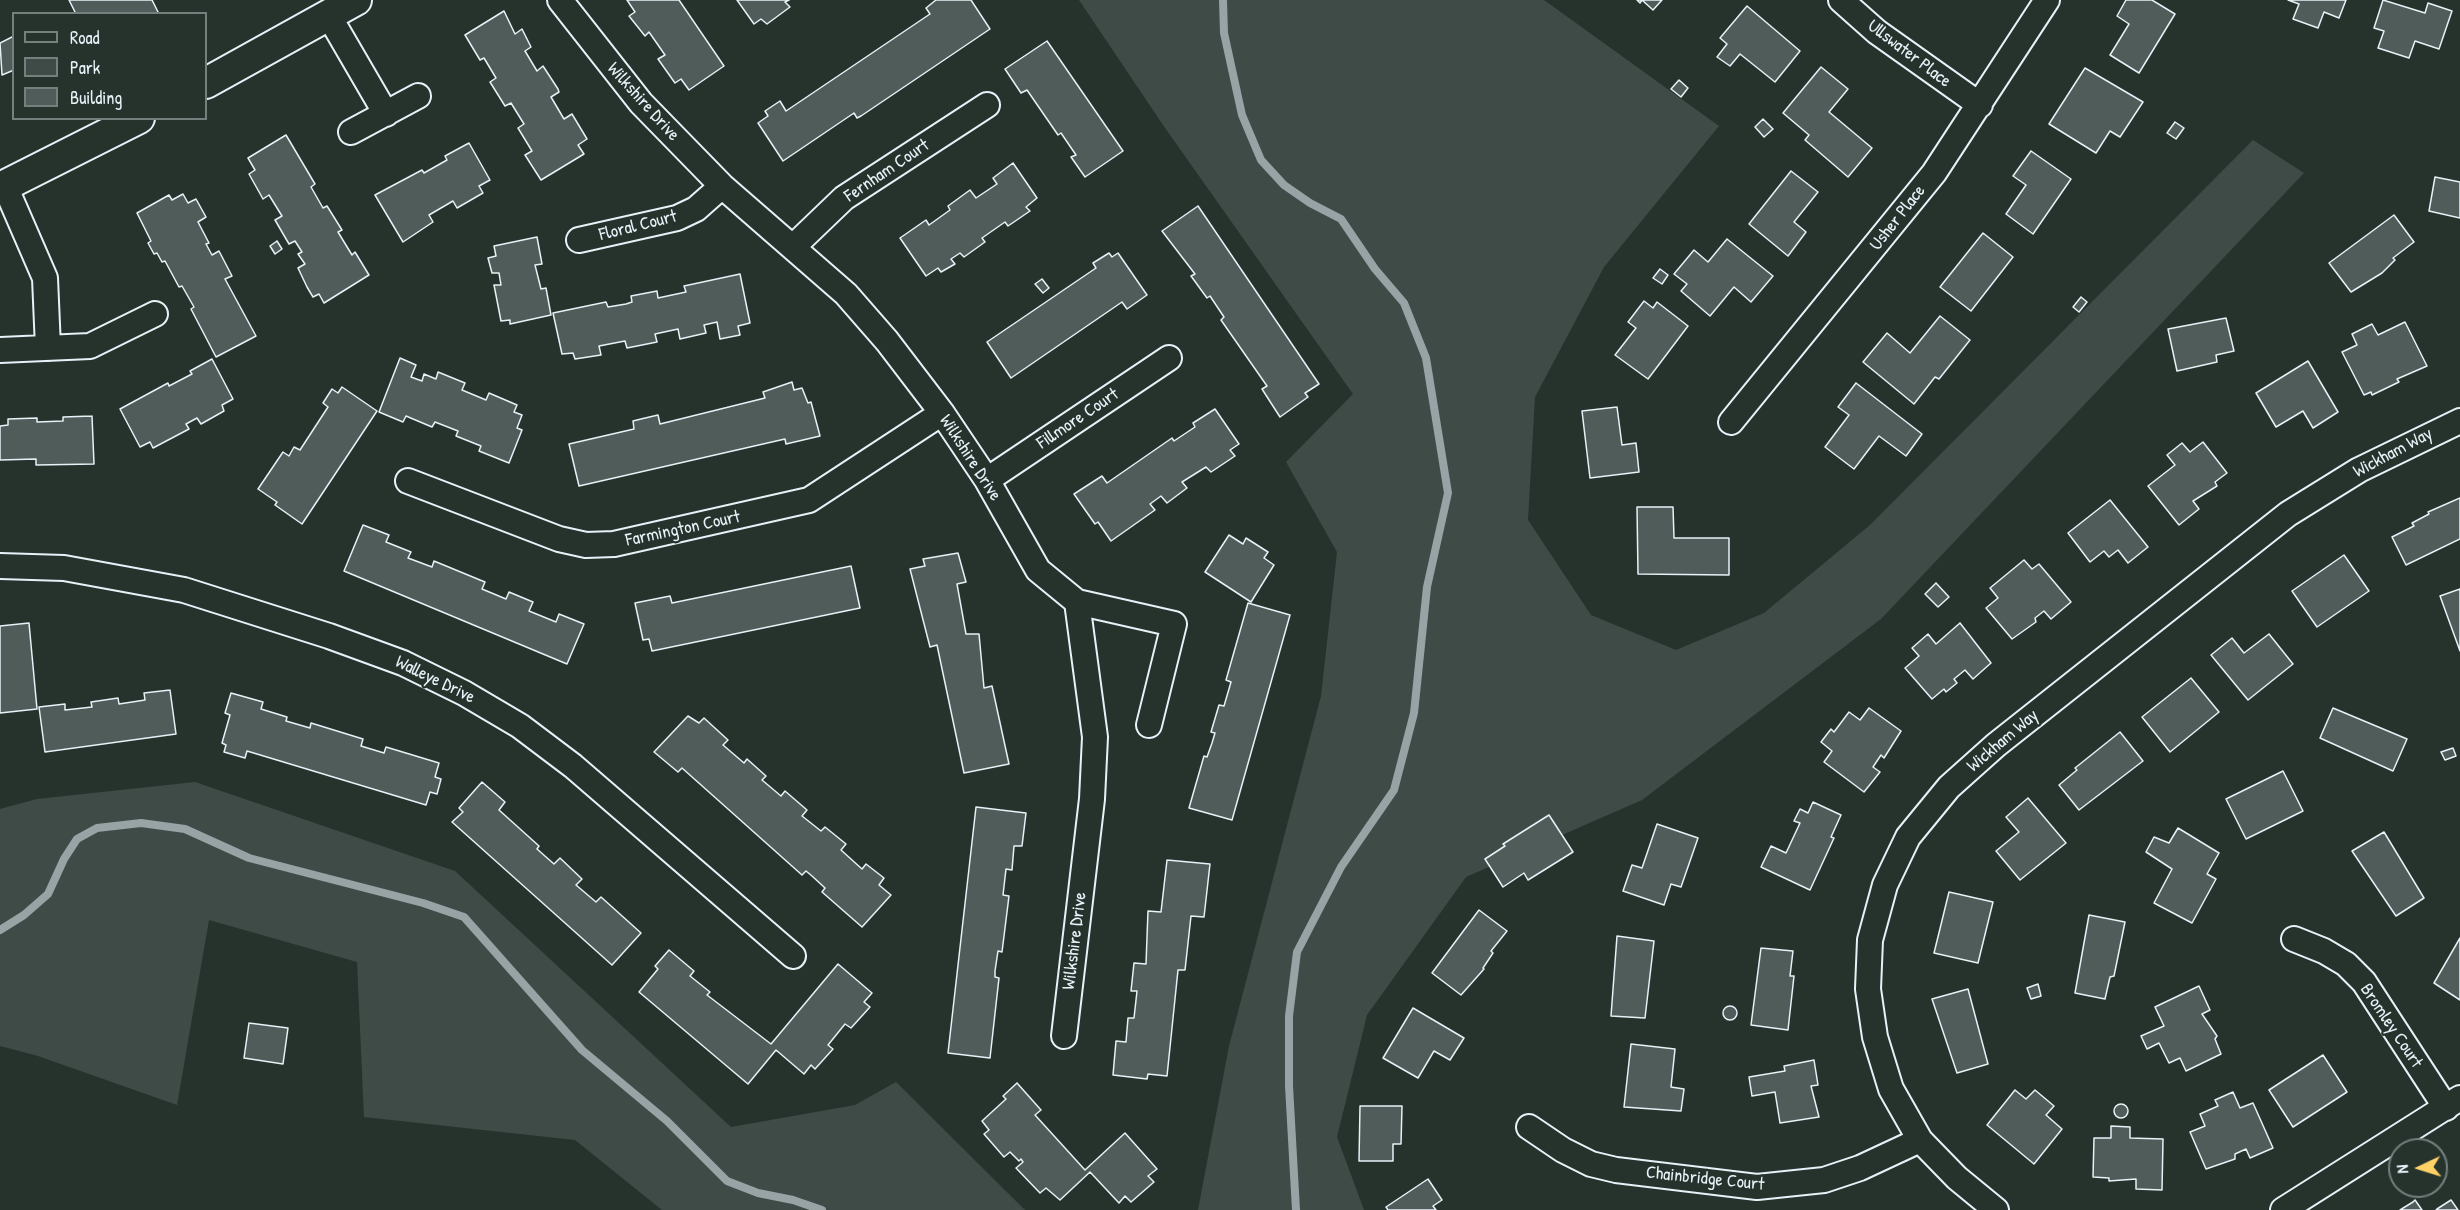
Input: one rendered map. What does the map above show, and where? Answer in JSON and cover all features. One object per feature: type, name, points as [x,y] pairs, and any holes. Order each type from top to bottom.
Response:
[{"type":"street","points":[[207,82],[356,0]]},
{"type":"street","name":"Wilkshire Drive","points":[[560,0],[641,103],[722,186],[794,246],[846,294],[887,341],[942,413],[987,480],[1038,570],[1077,602],[1095,737],[1092,799],[1064,1036]]},
{"type":"street","name":"Ullswater Place","points":[[1840,0],[1877,32],[1980,105]]},
{"type":"street","name":"Usher Place","points":[[1731,422],[1893,226],[1980,105],[2046,0]]},
{"type":"street","points":[[330,16],[386,114]]},
{"type":"street","points":[[351,132],[418,96]]},
{"type":"street","name":"Fernham Court","points":[[794,246],[844,198],[987,105]]},
{"type":"street","points":[[48,348],[45,278],[2,187],[135,120]]},
{"type":"street","name":"Floral Court","points":[[579,240],[677,218],[696,209],[722,186]]},
{"type":"street","points":[[0,350],[90,346],[155,314]]},
{"type":"street","name":"Fillmore Court","points":[[987,480],[1169,358]]},
{"type":"street","name":"Farmington Court","points":[[408,482],[559,539],[586,545],[614,544],[809,500],[942,413]]},
{"type":"street","name":"Wickham Way","points":[[1996,1210],[1957,1178],[1920,1140],[1891,1089],[1875,1037],[1868,989],[1870,940],[1885,885],[1908,837],[1949,787],[1996,745],[2288,514],[2360,470],[2460,420]]},
{"type":"street","name":"Walleye Drive","points":[[0,566],[64,567],[184,590],[329,636],[403,663],[464,693],[520,726],[573,766],[793,956]]},
{"type":"street","points":[[1077,602],[1174,624],[1149,725]]},
{"type":"street","name":"Bromley Court","points":[[2294,939],[2324,951],[2346,964],[2364,982],[2453,1103]]},
{"type":"street","points":[[2283,1210],[2453,1103]]},
{"type":"street","name":"Chainbridge Court","points":[[1529,1127],[1563,1150],[1591,1164],[1616,1170],[1757,1186],[1824,1180],[1860,1168],[1920,1140]]},
{"type":"green space","points":[[1079,0],[1544,0],[1719,126],[1604,267],[1535,397],[1528,520],[1591,615],[1676,650],[1764,613],[1870,525],[2253,140],[2304,173],[1881,619],[1642,800],[1466,877],[1367,1015],[1337,1137],[1364,1210],[1198,1210],[1229,1046],[1321,696],[1337,552],[1286,462],[1353,394],[1163,125]]},
{"type":"green space","points":[[195,782],[455,871],[731,1127],[855,1105],[896,1082],[1025,1210],[662,1210],[575,1140],[364,1117],[357,962],[209,920],[177,1105],[38,1056],[0,1046],[0,809],[37,799]]},
{"type":"building","points":[[69,0],[152,0],[158,12],[75,12]]},
{"type":"building","points":[[627,0],[679,0],[724,66],[689,90],[681,79],[675,83],[658,59],[665,55],[649,32],[645,36],[629,16],[635,12]]},
{"type":"building","points":[[737,0],[789,0],[785,2],[790,7],[767,24],[761,19],[754,24]]},
{"type":"building","points":[[936,0],[971,0],[990,29],[861,116],[857,118],[854,113],[783,161],[758,123],[768,116],[765,111],[780,101],[786,111],[930,14],[926,8]]},
{"type":"building","points":[[1642,0],[1662,0],[1653,10]]},
{"type":"building","points":[[2126,0],[2152,0],[2175,14],[2139,73],[2110,55],[2129,24],[2117,16]]},
{"type":"building","points":[[2288,0],[2346,0],[2339,18],[2324,12],[2318,28],[2293,19],[2299,4]]},
{"type":"building","points":[[2383,0],[2425,13],[2428,3],[2452,11],[2439,49],[2415,41],[2409,58],[2378,48],[2384,31],[2374,28]]},
{"type":"building","points":[[1747,6],[1800,51],[1775,82],[1740,54],[1730,66],[1717,57],[1727,44],[1720,38]]},
{"type":"building","points":[[504,11],[515,34],[522,29],[531,47],[525,51],[537,71],[543,66],[558,89],[559,92],[551,97],[564,119],[572,114],[587,139],[578,145],[584,154],[541,180],[525,155],[532,151],[518,128],[524,124],[511,103],[505,106],[490,82],[496,78],[484,58],[480,60],[465,35]]},
{"type":"building","points":[[12,37],[12,71],[2,75],[0,43]]},
{"type":"building","points":[[1047,41],[1123,151],[1085,177],[1071,157],[1076,155],[1061,133],[1058,135],[1027,90],[1021,93],[1005,69]]},
{"type":"building","points":[[1821,67],[1848,89],[1829,112],[1872,148],[1848,177],[1805,140],[1809,135],[1783,113]]},
{"type":"building","points":[[2085,68],[2143,102],[2120,137],[2110,131],[2096,153],[2049,124]]},
{"type":"building","points":[[1679,80],[1688,88],[1681,97],[1671,89]]},
{"type":"building","points":[[1763,119],[1773,129],[1764,137],[1755,127]]},
{"type":"building","points":[[2175,122],[2184,128],[2176,139],[2167,133]]},
{"type":"building","points":[[286,135],[315,184],[311,187],[323,208],[327,206],[342,230],[338,232],[352,255],[355,252],[369,275],[324,303],[319,294],[313,297],[307,287],[298,268],[305,264],[298,254],[302,252],[295,241],[289,244],[275,220],[282,216],[269,195],[263,199],[249,174],[255,170],[248,158]]},
{"type":"building","points":[[469,143],[490,180],[479,186],[483,193],[457,208],[453,201],[429,215],[433,222],[403,242],[375,195],[422,170],[424,173],[447,160],[445,156]]},
{"type":"building","points":[[2031,151],[2071,179],[2033,234],[2006,214],[2026,185],[2013,176]]},
{"type":"building","points":[[1013,163],[1037,198],[1026,207],[1030,211],[1008,226],[1005,222],[982,238],[985,242],[964,257],[960,253],[951,259],[955,264],[941,272],[938,268],[926,276],[900,238],[926,220],[929,225],[950,210],[948,206],[970,190],[976,198],[997,184],[993,178]]},
{"type":"building","points":[[1791,171],[1818,192],[1794,222],[1806,232],[1788,256],[1749,224]]},
{"type":"building","points":[[2435,177],[2460,182],[2460,218],[2429,211]]},
{"type":"building","points":[[183,194],[188,203],[196,199],[206,217],[198,222],[209,243],[206,244],[212,255],[219,251],[232,276],[225,279],[256,336],[216,357],[191,309],[194,307],[182,286],[179,287],[165,261],[162,262],[157,253],[154,254],[148,243],[151,241],[137,213],[169,195],[172,200]]},
{"type":"building","points":[[1198,206],[1319,384],[1305,393],[1308,397],[1280,417],[1262,389],[1267,386],[1221,320],[1224,317],[1210,296],[1207,298],[1191,276],[1195,274],[1162,231]]},
{"type":"building","points":[[2394,215],[2414,242],[2393,258],[2395,260],[2382,273],[2351,292],[2329,263]]},
{"type":"building","points":[[1983,233],[2013,257],[1971,311],[1940,287]]},
{"type":"building","points":[[537,237],[542,264],[535,265],[541,289],[546,288],[551,315],[510,324],[510,320],[501,321],[494,285],[501,285],[499,273],[492,273],[488,258],[496,256],[494,246]]},
{"type":"building","points":[[1727,239],[1773,276],[1751,302],[1734,287],[1710,316],[1681,291],[1687,284],[1674,274],[1694,250],[1708,262]]},
{"type":"building","points":[[277,241],[282,249],[275,254],[270,246]]},
{"type":"building","points":[[1109,253],[1112,257],[1118,253],[1147,295],[1127,309],[1122,302],[1011,378],[987,342],[1096,268],[1093,263]]},
{"type":"building","points":[[1660,269],[1668,275],[1662,284],[1653,278]]},
{"type":"building","points":[[740,274],[750,323],[738,326],[740,335],[720,339],[717,322],[704,325],[706,333],[680,339],[678,329],[655,334],[657,342],[627,348],[625,341],[599,346],[601,355],[575,359],[573,353],[562,354],[553,313],[606,302],[608,307],[626,304],[632,302],[631,296],[657,291],[658,298],[686,292],[684,286]]},
{"type":"building","points":[[1042,279],[1049,288],[1043,293],[1035,284]]},
{"type":"building","points":[[2081,297],[2087,302],[2079,312],[2073,307]]},
{"type":"building","points":[[1644,301],[1653,308],[1657,302],[1688,326],[1648,379],[1615,355],[1636,328],[1628,322]]},
{"type":"building","points":[[1940,316],[1970,340],[1939,379],[1935,377],[1914,404],[1863,362],[1887,333],[1910,353]]},
{"type":"building","points":[[2226,318],[2234,351],[2216,355],[2217,362],[2177,371],[2168,329]]},
{"type":"building","points":[[2405,322],[2427,366],[2397,379],[2399,382],[2372,395],[2371,392],[2364,395],[2342,352],[2357,345],[2352,334],[2372,324],[2378,335]]},
{"type":"building","points":[[400,358],[416,365],[411,377],[422,381],[424,374],[436,379],[438,372],[465,383],[462,390],[486,400],[489,393],[517,405],[514,412],[522,415],[517,428],[522,430],[509,463],[479,451],[481,446],[456,436],[458,431],[435,422],[432,427],[406,416],[403,422],[379,412]]},
{"type":"building","points":[[212,359],[233,399],[222,405],[224,411],[201,424],[197,418],[186,424],[189,429],[153,448],[150,442],[140,447],[120,409],[168,383],[169,386],[192,374],[190,371]]},
{"type":"building","points":[[2308,361],[2338,412],[2313,428],[2303,411],[2276,427],[2256,393]]},
{"type":"building","points":[[792,382],[794,390],[802,388],[808,403],[811,402],[820,436],[786,444],[785,439],[579,486],[569,444],[634,429],[633,421],[658,415],[660,424],[765,398],[763,392]]},
{"type":"building","points":[[1856,383],[1922,434],[1906,456],[1879,436],[1854,469],[1825,447],[1849,415],[1838,407]]},
{"type":"building","points":[[342,387],[377,411],[302,524],[275,505],[277,502],[258,489],[283,452],[289,456],[294,447],[300,450],[328,407],[323,403],[332,389],[338,393]]},
{"type":"building","points":[[1617,407],[1622,445],[1636,443],[1639,472],[1590,478],[1582,411]]},
{"type":"building","points":[[1215,409],[1239,444],[1230,450],[1235,456],[1211,472],[1206,467],[1182,482],[1187,488],[1167,503],[1161,496],[1150,504],[1155,510],[1111,541],[1098,522],[1095,524],[1074,494],[1102,476],[1107,483],[1172,438],[1174,441],[1195,427],[1193,423]]},
{"type":"building","points":[[92,416],[94,464],[36,465],[36,459],[0,460],[0,426],[8,425],[8,419],[37,418],[37,422],[63,421],[63,417]]},
{"type":"building","points":[[2203,442],[2227,473],[2215,482],[2217,486],[2193,501],[2199,509],[2179,525],[2148,486],[2175,465],[2167,455],[2182,443],[2190,452]]},
{"type":"building","points":[[2460,498],[2460,539],[2406,565],[2392,537],[2414,526],[2412,523],[2429,514],[2428,512]]},
{"type":"building","points":[[2110,500],[2148,547],[2128,563],[2118,550],[2109,557],[2104,551],[2090,562],[2068,533]]},
{"type":"building","points":[[1637,507],[1673,507],[1674,538],[1729,538],[1729,575],[1638,574]]},
{"type":"building","points":[[363,525],[389,535],[386,542],[411,552],[408,558],[432,567],[434,561],[485,582],[482,589],[506,599],[509,592],[533,602],[529,611],[556,622],[559,614],[584,624],[567,664],[344,571]]},
{"type":"building","points":[[1229,535],[1243,544],[1246,538],[1268,552],[1264,558],[1274,565],[1251,602],[1205,572]]},
{"type":"building","points":[[958,553],[966,582],[957,584],[966,634],[979,634],[984,688],[992,686],[1009,764],[964,773],[937,645],[930,647],[910,569],[925,566],[923,559]]},
{"type":"building","points":[[2344,555],[2369,591],[2317,627],[2292,591]]},
{"type":"building","points":[[2024,560],[2032,569],[2039,564],[2071,602],[2051,619],[2044,611],[2035,618],[2036,622],[2012,639],[1986,608],[1998,598],[1990,588]]},
{"type":"building","points":[[851,566],[860,608],[652,651],[649,639],[643,640],[635,603],[670,596],[672,603]]},
{"type":"building","points":[[1936,583],[1949,597],[1938,607],[1925,594]]},
{"type":"building","points":[[2460,589],[2460,651],[2440,596]]},
{"type":"building","points":[[1248,603],[1290,615],[1232,820],[1189,808],[1204,756],[1207,757],[1215,733],[1211,732],[1219,705],[1224,706],[1231,682],[1226,680]]},
{"type":"building","points":[[29,623],[37,709],[0,713],[0,626]]},
{"type":"building","points":[[1960,623],[1991,663],[1973,679],[1965,670],[1954,679],[1957,683],[1946,692],[1944,689],[1932,699],[1905,668],[1919,656],[1912,648],[1928,634],[1936,644]]},
{"type":"building","points":[[2269,634],[2293,664],[2248,700],[2211,655],[2232,638],[2244,653]]},
{"type":"building","points":[[2191,678],[2219,712],[2170,752],[2142,717]]},
{"type":"building","points":[[170,690],[176,734],[45,752],[39,707],[65,704],[65,710],[92,707],[91,702],[118,698],[119,704],[145,700],[144,693]]},
{"type":"building","points":[[231,693],[263,702],[261,709],[287,717],[286,721],[310,728],[311,723],[363,739],[361,746],[384,753],[386,747],[439,763],[435,777],[441,779],[437,794],[430,792],[426,805],[247,751],[245,758],[224,752],[226,745],[222,743],[230,715],[225,713]]},
{"type":"building","points":[[1869,708],[1901,731],[1884,758],[1881,755],[1873,767],[1880,772],[1864,792],[1824,762],[1832,751],[1821,742],[1831,729],[1834,732],[1849,712],[1860,720]]},
{"type":"building","points":[[2333,708],[2407,739],[2393,771],[2320,738]]},
{"type":"building","points":[[688,716],[699,723],[704,718],[728,740],[723,745],[744,763],[747,759],[766,776],[762,780],[781,796],[785,791],[807,810],[802,816],[821,831],[825,827],[846,844],[841,850],[862,869],[866,864],[884,878],[879,885],[891,895],[862,927],[822,892],[825,888],[812,876],[806,871],[802,875],[682,768],[678,772],[654,752]]},
{"type":"building","points":[[2120,732],[2143,761],[2079,810],[2059,785],[2077,770],[2075,768]]},
{"type":"building","points":[[2453,748],[2456,756],[2445,760],[2441,752]]},
{"type":"building","points":[[2283,771],[2303,811],[2246,839],[2226,799]]},
{"type":"building","points":[[482,782],[505,802],[499,810],[539,846],[537,849],[554,864],[560,858],[582,879],[576,885],[596,902],[601,897],[641,933],[612,965],[452,822],[463,812],[459,808]]},
{"type":"building","points":[[2028,798],[2066,843],[2020,880],[1996,851],[2019,832],[2006,817]]},
{"type":"building","points":[[1813,802],[1841,815],[1831,837],[1834,838],[1810,890],[1761,867],[1771,846],[1786,853],[1800,823],[1794,821],[1800,809],[1808,813]]},
{"type":"building","points":[[976,807],[1026,813],[1022,846],[1014,846],[1012,870],[1006,869],[1003,895],[1009,896],[1002,952],[998,951],[995,971],[995,977],[999,978],[990,1058],[948,1053]]},
{"type":"building","points":[[1549,815],[1573,852],[1528,880],[1524,873],[1503,887],[1485,859],[1505,846],[1503,844]]},
{"type":"building","points":[[1657,824],[1698,838],[1681,887],[1671,884],[1664,905],[1623,891],[1632,865],[1642,868]]},
{"type":"building","points":[[2178,828],[2219,853],[2207,874],[2216,879],[2192,923],[2154,903],[2172,869],[2146,852],[2154,837],[2169,843]]},
{"type":"building","points":[[2384,832],[2424,898],[2396,916],[2352,851]]},
{"type":"building","points":[[1167,860],[1210,864],[1204,917],[1191,916],[1185,970],[1178,970],[1167,1076],[1148,1074],[1147,1079],[1113,1075],[1116,1041],[1126,1042],[1128,1018],[1134,1018],[1137,991],[1131,991],[1134,963],[1146,964],[1148,911],[1161,912]]},
{"type":"building","points":[[1949,892],[1993,902],[1978,963],[1934,953]]},
{"type":"building","points":[[1479,910],[1507,931],[1491,951],[1493,953],[1484,969],[1461,995],[1432,973]]},
{"type":"building","points":[[2089,915],[2125,922],[2114,976],[2110,977],[2105,999],[2075,993]]},
{"type":"building","points":[[1617,936],[1654,941],[1645,1018],[1611,1016]]},
{"type":"building","points":[[2460,938],[2460,1000],[2434,983]]},
{"type":"building","points":[[1761,948],[1793,951],[1790,976],[1794,976],[1788,1030],[1751,1025]]},
{"type":"building","points":[[669,950],[694,971],[690,976],[710,992],[707,995],[771,1044],[838,964],[872,993],[864,1002],[870,1007],[851,1028],[845,1024],[828,1045],[833,1049],[815,1069],[811,1065],[804,1074],[776,1050],[748,1084],[639,992],[658,969],[655,966]]},
{"type":"building","points":[[2038,984],[2041,996],[2031,999],[2027,988]]},
{"type":"building","points":[[2199,986],[2210,1010],[2202,1014],[2217,1036],[2215,1039],[2221,1054],[2186,1071],[2180,1058],[2169,1063],[2159,1043],[2147,1049],[2141,1036],[2164,1026],[2155,1007]]},
{"type":"building","points":[[1968,989],[1988,1064],[1957,1073],[1932,999]]},
{"type":"building","points":[[1730,1006],[1735,1008],[1737,1013],[1735,1018],[1730,1020],[1725,1018],[1723,1013],[1725,1008]]},
{"type":"building","points":[[1413,1008],[1464,1038],[1450,1060],[1434,1051],[1418,1078],[1383,1058]]},
{"type":"building","points":[[249,1023],[288,1028],[283,1064],[244,1058]]},
{"type":"building","points":[[1631,1044],[1675,1049],[1671,1087],[1684,1089],[1681,1111],[1624,1107]]},
{"type":"building","points":[[2323,1055],[2347,1092],[2293,1127],[2269,1090]]},
{"type":"building","points":[[1814,1060],[1818,1085],[1811,1086],[1819,1117],[1780,1123],[1775,1092],[1752,1096],[1749,1077],[1785,1071],[1784,1066]]},
{"type":"building","points":[[1017,1083],[1041,1110],[1035,1115],[1085,1170],[1125,1133],[1157,1169],[1148,1176],[1154,1182],[1131,1202],[1125,1196],[1119,1203],[1090,1172],[1060,1200],[1046,1188],[1040,1193],[1016,1168],[1023,1162],[1021,1159],[1019,1161],[1010,1152],[1004,1157],[984,1134],[989,1130],[982,1121],[1006,1099],[1003,1096]]},
{"type":"building","points":[[2015,1090],[2026,1099],[2035,1090],[2054,1106],[2046,1115],[2062,1129],[2034,1164],[1987,1125]]},
{"type":"building","points":[[2233,1092],[2240,1108],[2253,1103],[2273,1148],[2250,1158],[2246,1149],[2235,1154],[2235,1159],[2206,1169],[2190,1132],[2205,1126],[2200,1114],[2218,1106],[2215,1100]]},
{"type":"building","points":[[2118,1104],[2124,1104],[2128,1111],[2124,1118],[2118,1118],[2114,1114],[2114,1108]]},
{"type":"building","points":[[1360,1106],[1402,1106],[1401,1144],[1393,1144],[1393,1161],[1359,1161]]},
{"type":"building","points":[[2111,1126],[2130,1127],[2130,1138],[2163,1139],[2162,1190],[2136,1189],[2136,1179],[2109,1181],[2109,1178],[2093,1177],[2094,1138],[2111,1138]]},
{"type":"building","points":[[1428,1179],[1442,1200],[1433,1206],[1436,1210],[1388,1210],[1386,1207]]},
{"type":"building","points":[[2415,1200],[2422,1210],[2400,1210],[2413,1202]]},
{"type":"building","points":[[2451,1200],[2458,1210],[2436,1210],[2437,1209]]},
{"type":"waterway","points":[[1223,0],[1224,33],[1242,115],[1261,160],[1284,185],[1310,203],[1341,219],[1375,269],[1404,303],[1426,358],[1448,493],[1427,587],[1414,713],[1394,790],[1341,867],[1297,952],[1289,1016],[1289,1086],[1296,1210]]},
{"type":"waterway","points":[[0,930],[24,915],[48,894],[64,859],[77,839],[97,828],[141,823],[185,829],[249,858],[423,903],[464,917],[582,1050],[667,1121],[727,1181],[758,1193],[793,1200],[822,1210]]}]
